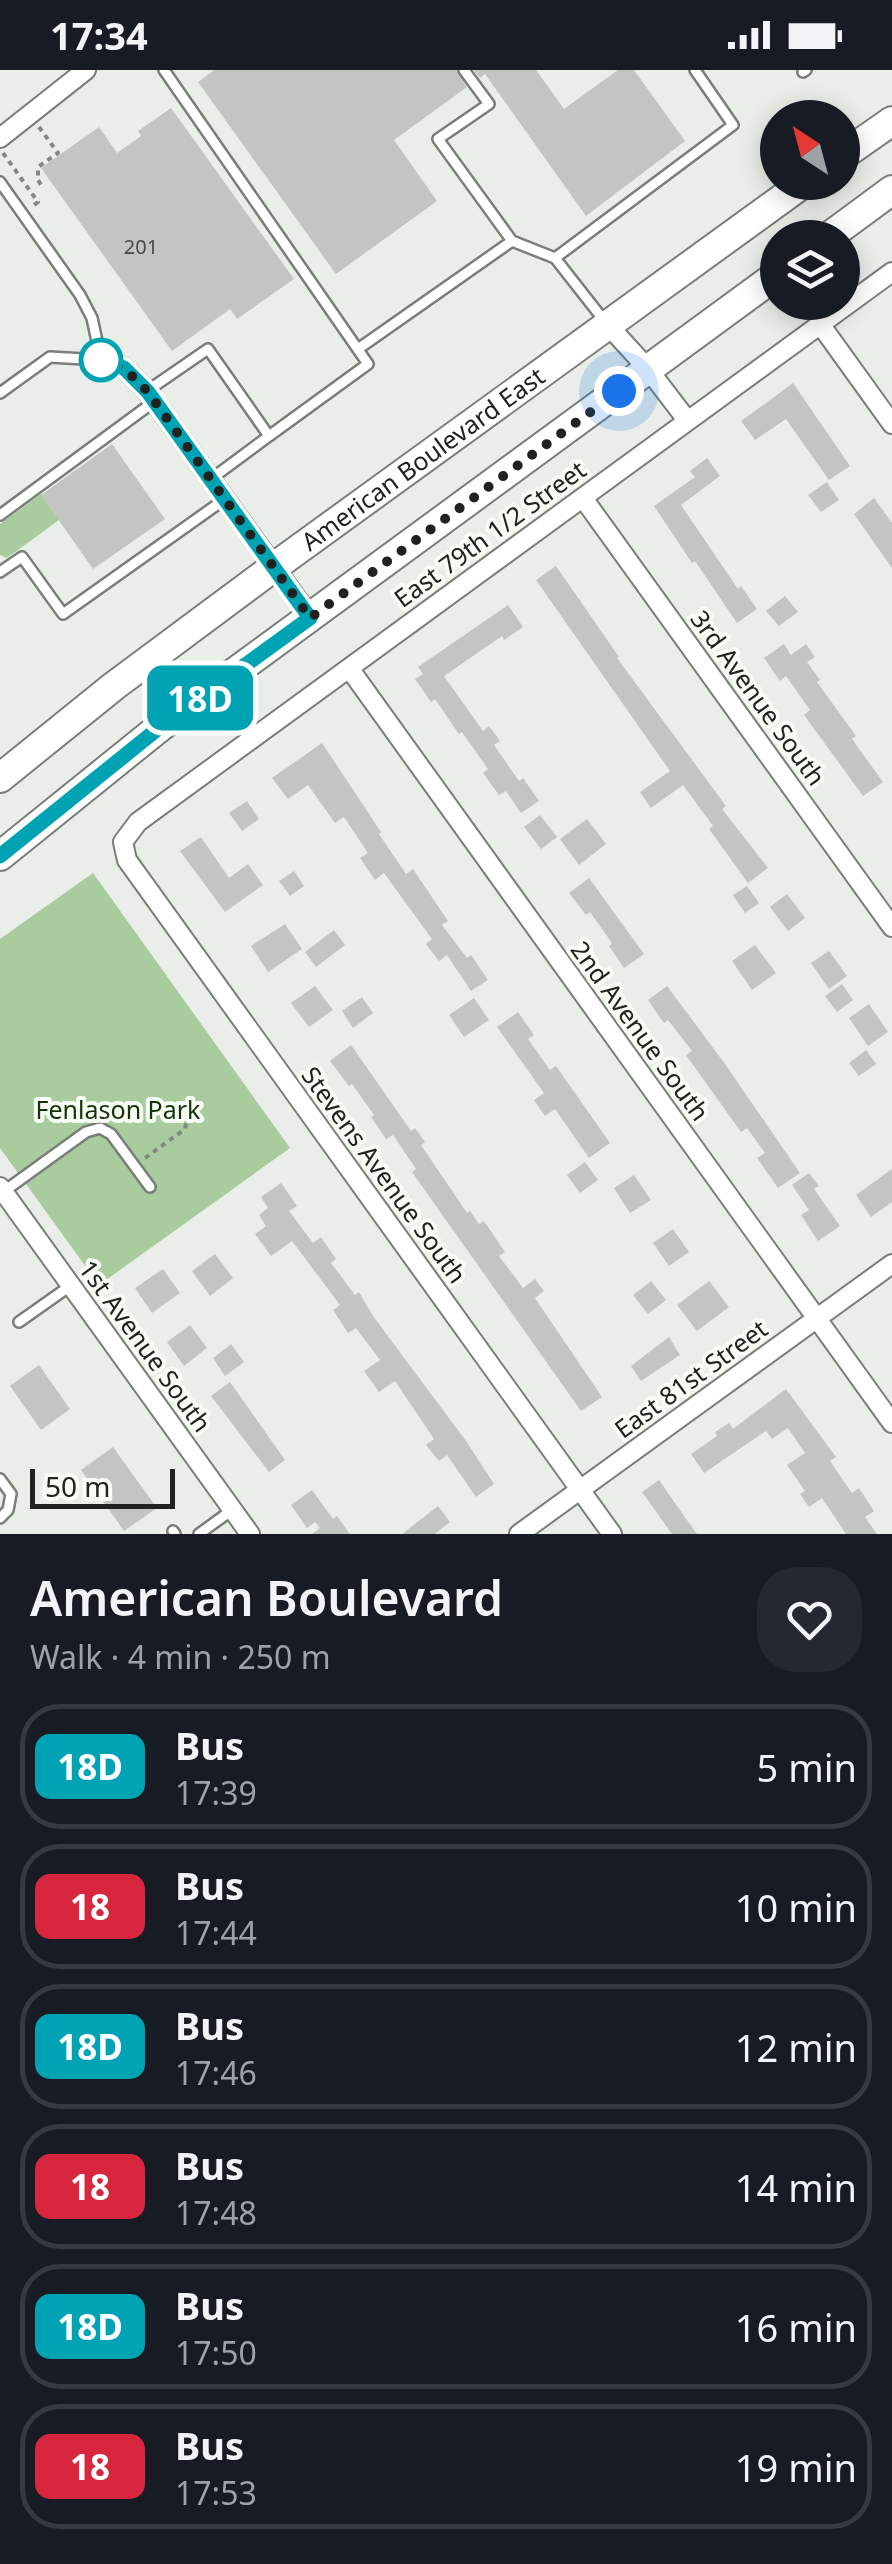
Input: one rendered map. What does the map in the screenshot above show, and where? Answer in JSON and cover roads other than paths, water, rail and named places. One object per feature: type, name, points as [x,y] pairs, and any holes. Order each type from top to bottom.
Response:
[{"type":"main road","points":[[860,143],[892,121]]},
{"type":"main road","points":[[851,220],[892,190]]},
{"type":"main road","name":"American Boulevard East","points":[[0,778],[114,686],[274,567],[780,200]]},
{"type":"main road","points":[[0,856],[160,727],[760,287]]},
{"type":"street","points":[[0,138],[86,70]]},
{"type":"street","name":"East 79th 1/2 Street","points":[[122,842],[138,822],[892,272]]},
{"type":"street","points":[[607,324],[687,420]]},
{"type":"street","points":[[820,324],[892,424]]},
{"type":"street","points":[[101,360],[124,368],[151,396],[310,618]]},
{"type":"street","name":"3rd Avenue South","points":[[583,498],[892,928]]},
{"type":"street","name":"2nd Avenue South","points":[[348,668],[892,1423]]},
{"type":"street","name":"Stevens Avenue South","points":[[122,842],[127,860],[612,1534]]},
{"type":"street","name":"1st Avenue South","points":[[4,1198],[250,1534]]},
{"type":"street","name":"East 81st Street","points":[[519,1534],[892,1264]]},
{"type":"lane","points":[[464,70],[488,104],[438,139],[512,241],[555,258],[607,324]]},
{"type":"lane","points":[[555,258],[733,125],[694,70]]},
{"type":"lane","points":[[166,71],[368,364],[211,479]]},
{"type":"lane","points":[[0,182],[80,295],[92,318],[101,360],[50,356],[0,393]]},
{"type":"lane","points":[[358,349],[512,241]]},
{"type":"lane","points":[[0,516],[208,349],[270,436]]},
{"type":"lane","points":[[0,572],[22,557],[63,614],[224,499]]},
{"type":"lane","points":[[4,1198],[86,1132],[100,1128],[111,1134],[150,1187]]},
{"type":"lane","points":[[19,1322],[71,1285]]},
{"type":"lane","points":[[0,1479],[11,1494],[8,1510],[0,1518]]},
{"type":"lane","points":[[199,1534],[232,1510]]},
{"type":"park label","name":"Fenlason Park","points":[[118,1110]]}]
